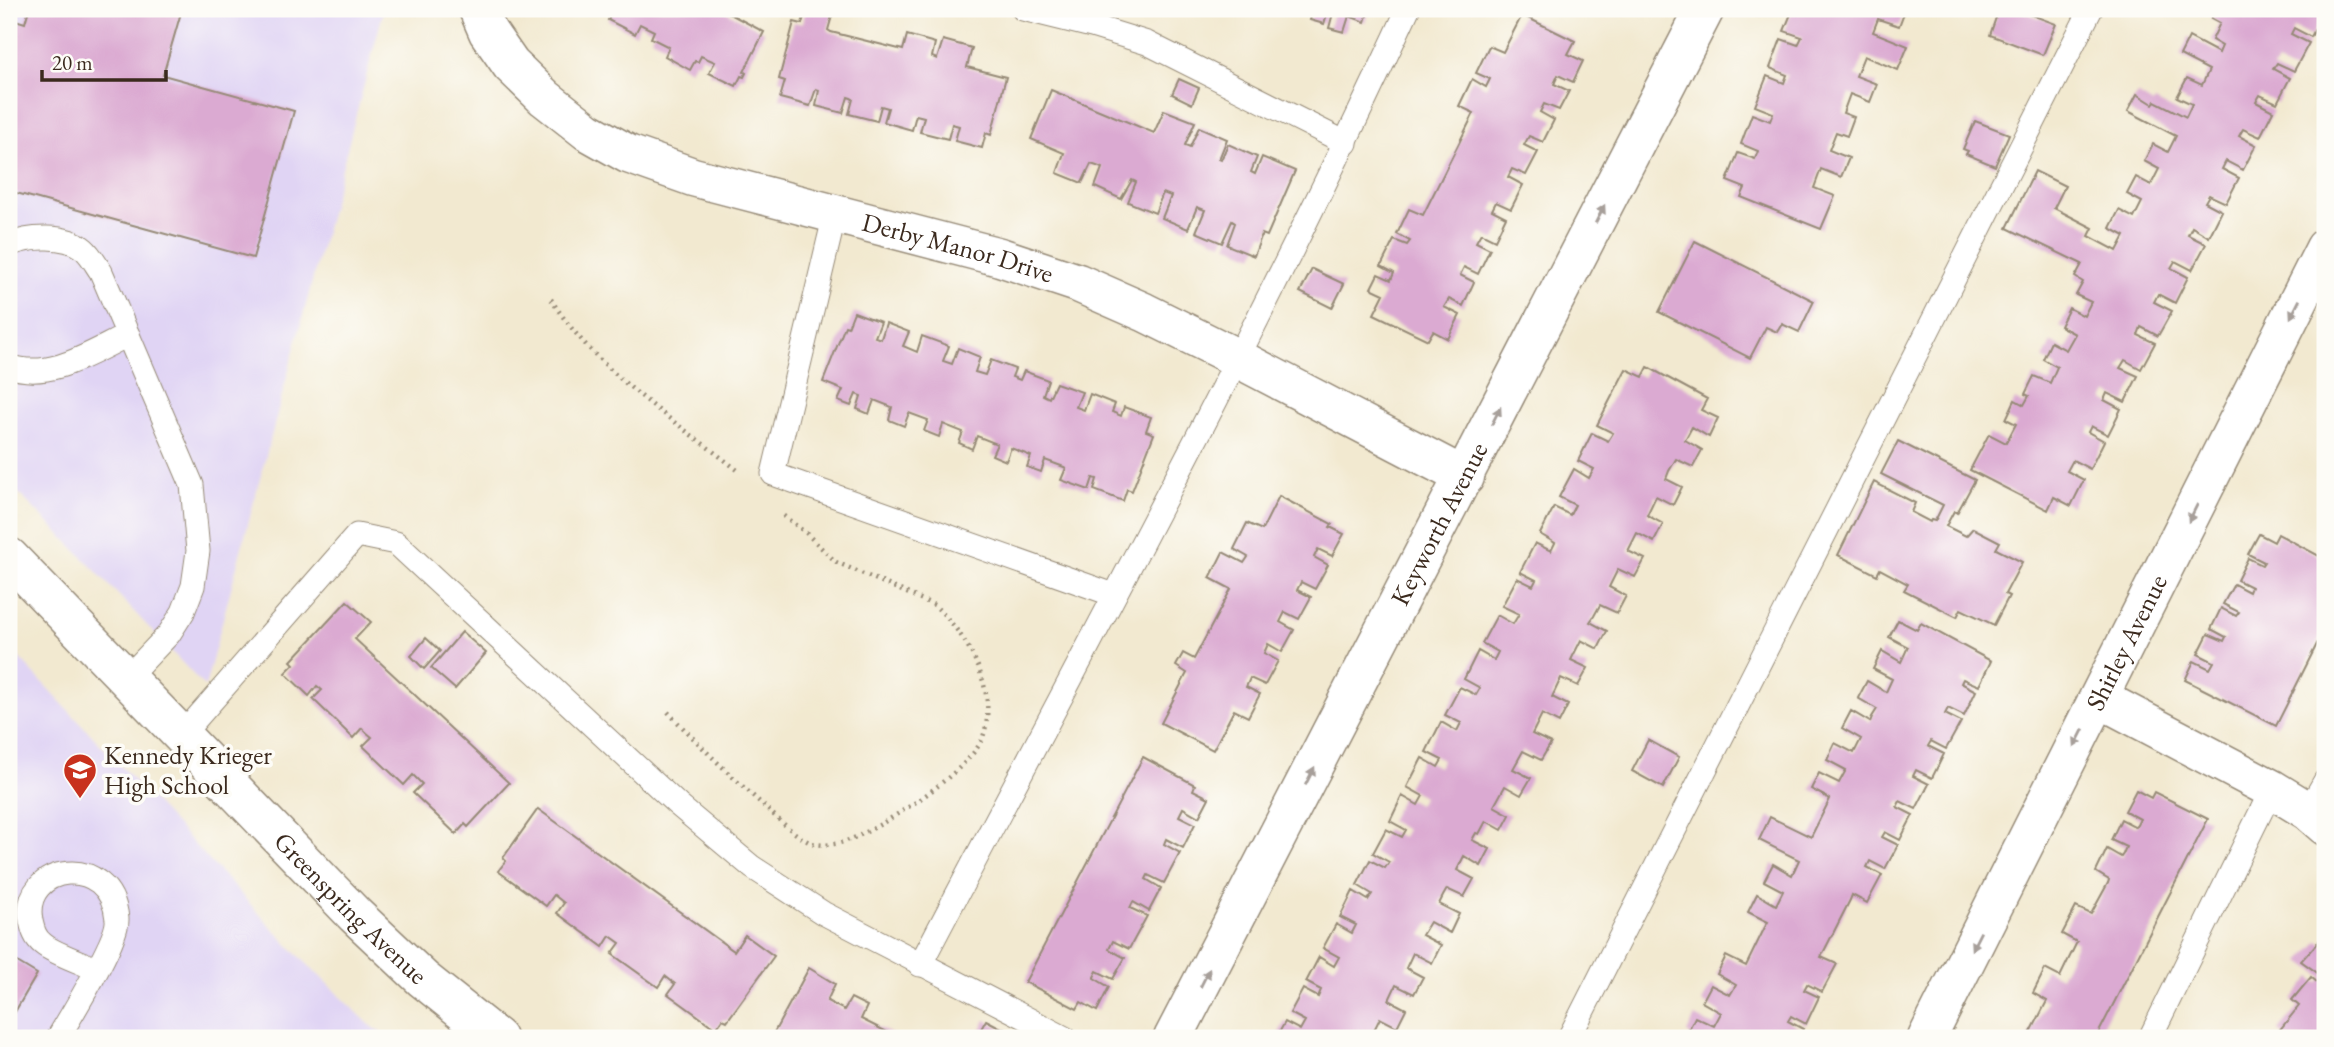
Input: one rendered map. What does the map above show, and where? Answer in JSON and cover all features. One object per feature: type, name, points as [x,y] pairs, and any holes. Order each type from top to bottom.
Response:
[{"type":"street","name":"Derby Manor Drive","points":[[478,9],[488,32],[511,65],[545,98],[587,131],[628,154],[693,177],[1000,257],[1078,283],[1239,359],[1465,477]]},
{"type":"street","name":"Keyworth Avenue","points":[[1173,1038],[1465,477],[1698,11]]},
{"type":"street","name":"Shirley Avenue","points":[[1927,1038],[2325,248]]},
{"type":"street","name":"Greenspring Avenue","points":[[9,557],[355,915],[423,979],[496,1038]]},
{"type":"street","points":[[2099,698],[2272,789],[2320,806]]},
{"type":"lane","points":[[1023,9],[1147,43],[1346,143]]},
{"type":"lane","points":[[920,965],[1239,359],[1346,143],[1408,9]]},
{"type":"lane","points":[[1569,1038],[2091,9]]},
{"type":"lane","points":[[835,214],[772,474],[1114,595]]},
{"type":"lane","points":[[9,245],[21,240],[55,238],[83,248],[101,272],[192,485],[198,551],[193,586],[183,612],[169,634],[127,678]]},
{"type":"lane","points":[[9,366],[45,370],[68,363],[128,335]]},
{"type":"lane","points":[[182,735],[357,535],[396,542],[678,805],[752,867],[823,913],[1065,1038]]},
{"type":"lane","points":[[2150,1038],[2272,789]]},
{"type":"lane","points":[[58,1038],[111,943],[118,920],[104,886],[87,873],[68,872],[49,878],[35,892],[29,911],[33,933],[43,945],[96,969]]},
{"type":"path","points":[[551,299],[566,323],[607,366],[747,478]]},
{"type":"path","points":[[668,712],[716,763],[789,828],[810,842],[826,846],[864,833],[933,790],[974,754],[983,739],[988,718],[988,701],[980,672],[946,615],[923,599],[836,562],[779,511]]},
{"type":"shaded area","points":[[9,9],[384,9],[205,687],[76,550],[9,484]]},
{"type":"shaded area","name":"Kennedy Krieger High School","points":[[9,647],[295,952],[369,1024],[388,1038],[9,1038]]},
{"type":"building","points":[[29,9],[182,9],[163,75],[294,111],[253,258],[9,191],[9,18],[25,23]]},
{"type":"building","points":[[614,9],[721,9],[764,32],[744,77],[741,76],[736,86],[709,73],[715,62],[701,56],[690,70],[665,56],[669,47],[651,38],[654,31],[640,24],[635,34],[608,20]]},
{"type":"building","points":[[806,9],[834,9],[828,30],[831,32],[903,50],[907,35],[935,43],[932,57],[937,59],[943,40],[972,48],[967,67],[1006,77],[991,135],[986,133],[982,148],[955,141],[959,126],[952,124],[948,139],[920,132],[924,117],[916,115],[912,130],[884,122],[888,108],[881,106],[877,121],[849,114],[853,99],[848,97],[843,113],[816,106],[819,90],[816,89],[810,106],[780,98],[785,81],[779,79],[794,22],[802,24]]},
{"type":"building","points":[[1313,9],[1369,9],[1365,22],[1349,16],[1344,32],[1329,28],[1333,13],[1328,11],[1324,24],[1310,20]]},
{"type":"building","points":[[1793,9],[1905,10],[1899,26],[1878,19],[1873,32],[1908,46],[1898,70],[1864,56],[1856,76],[1877,84],[1870,102],[1850,94],[1843,113],[1854,117],[1847,136],[1836,132],[1829,150],[1849,158],[1841,177],[1821,169],[1814,188],[1835,196],[1821,229],[1741,197],[1745,188],[1727,181],[1738,153],[1755,159],[1758,151],[1741,144],[1752,114],[1770,121],[1773,113],[1755,106],[1767,76],[1784,83],[1787,75],[1770,68],[1781,39],[1798,45],[1802,37],[1784,31]]},
{"type":"building","points":[[1999,9],[2015,9],[2056,24],[2043,55],[1990,35]]},
{"type":"building","points":[[2216,9],[2325,9],[2311,37],[2294,28],[2291,34],[2309,43],[2294,71],[2277,63],[2273,69],[2290,78],[2277,103],[2260,95],[2256,102],[2273,111],[2260,137],[2243,129],[2239,136],[2256,145],[2243,170],[2226,161],[2222,169],[2239,178],[2226,203],[2209,195],[2205,202],[2222,211],[2209,237],[2192,227],[2188,235],[2206,244],[2192,270],[2175,261],[2171,268],[2188,277],[2175,303],[2158,294],[2154,302],[2172,311],[2158,336],[2141,327],[2138,335],[2155,343],[2141,369],[2125,360],[2120,368],[2138,376],[2125,402],[2107,393],[2104,400],[2121,409],[2108,435],[2091,426],[2088,432],[2104,441],[2090,469],[2073,460],[2067,471],[2084,480],[2071,506],[2054,497],[2048,510],[1970,470],[1989,434],[2006,443],[2016,424],[2006,419],[2015,400],[2024,405],[2029,396],[2025,394],[2034,376],[2050,383],[2057,367],[2043,359],[2051,342],[2066,350],[2075,334],[2060,326],[2069,308],[2084,316],[2091,302],[2076,295],[2083,282],[2075,277],[2082,264],[2007,228],[2035,171],[2065,186],[2054,208],[2093,228],[2089,236],[2117,251],[2125,236],[2110,228],[2119,210],[2134,218],[2142,202],[2127,194],[2136,177],[2151,185],[2159,169],[2144,161],[2153,144],[2168,152],[2176,136],[2128,111],[2137,94],[2153,104],[2155,101],[2186,117],[2192,104],[2177,97],[2187,78],[2202,85],[2209,70],[2180,55],[2189,37],[2219,53],[2222,46],[2212,40],[2220,23],[2211,18]]},
{"type":"building","points":[[1522,15],[1575,41],[1568,54],[1583,61],[1573,82],[1558,75],[1554,84],[1569,91],[1559,110],[1544,104],[1540,112],[1554,120],[1543,142],[1529,136],[1524,145],[1538,152],[1526,175],[1512,169],[1508,177],[1523,185],[1511,209],[1496,202],[1492,210],[1506,217],[1495,240],[1481,233],[1476,242],[1490,249],[1478,274],[1464,267],[1460,275],[1474,282],[1463,306],[1449,299],[1444,307],[1460,315],[1448,339],[1433,331],[1428,340],[1374,314],[1384,294],[1371,288],[1378,274],[1391,280],[1394,273],[1381,266],[1394,240],[1407,245],[1410,241],[1397,234],[1409,209],[1423,215],[1474,113],[1459,106],[1472,79],[1486,87],[1490,79],[1476,73],[1489,46],[1503,52]]},
{"type":"building","points":[[1179,79],[1199,88],[1192,104],[1172,94]]},
{"type":"building","points":[[1051,90],[1154,133],[1164,110],[1195,122],[1185,145],[1190,147],[1199,127],[1227,139],[1219,159],[1221,160],[1228,144],[1257,157],[1251,172],[1255,174],[1262,157],[1295,171],[1267,236],[1262,234],[1254,256],[1227,245],[1235,223],[1232,221],[1222,243],[1196,232],[1205,210],[1197,207],[1188,229],[1162,218],[1171,196],[1163,193],[1155,213],[1128,202],[1136,182],[1132,180],[1121,199],[1095,187],[1102,168],[1091,164],[1082,183],[1057,173],[1064,153],[1031,139]]},
{"type":"building","points":[[1975,121],[2009,134],[1995,166],[1966,154],[1968,151],[1963,149]]},
{"type":"building","points":[[1695,241],[1814,301],[1799,332],[1782,324],[1777,332],[1766,327],[1750,358],[1659,312]]},
{"type":"building","points":[[1312,269],[1344,284],[1332,308],[1300,292]]},
{"type":"building","points":[[854,312],[881,322],[875,337],[881,339],[886,323],[909,332],[903,346],[917,352],[922,336],[949,346],[943,361],[952,364],[958,348],[980,357],[975,372],[985,375],[991,360],[1015,369],[1012,377],[1020,380],[1024,371],[1048,380],[1043,395],[1049,398],[1056,383],[1082,392],[1076,407],[1084,410],[1090,394],[1115,404],[1112,412],[1121,416],[1124,407],[1151,417],[1146,431],[1154,434],[1132,491],[1127,489],[1123,501],[1094,490],[1097,479],[1093,478],[1089,490],[1061,480],[1066,468],[1045,460],[1041,472],[1027,467],[1031,456],[1011,448],[1006,461],[992,455],[997,444],[977,436],[972,449],[959,443],[963,432],[943,424],[939,437],[924,431],[928,420],[909,413],[904,426],[889,420],[892,407],[874,400],[869,414],[857,409],[861,396],[856,394],[851,406],[838,401],[843,390],[823,382],[845,326],[848,327]]},
{"type":"building","points":[[1648,367],[1707,399],[1701,410],[1718,418],[1709,437],[1692,427],[1685,440],[1702,450],[1693,467],[1676,459],[1669,471],[1666,479],[1682,487],[1673,505],[1656,496],[1647,515],[1663,524],[1654,542],[1637,533],[1628,551],[1645,559],[1635,577],[1618,569],[1609,587],[1626,596],[1617,613],[1600,605],[1590,622],[1607,631],[1598,649],[1581,640],[1571,660],[1588,668],[1578,686],[1561,678],[1552,697],[1568,705],[1559,723],[1542,714],[1532,734],[1551,743],[1541,760],[1523,751],[1513,769],[1531,778],[1521,795],[1505,786],[1494,806],[1510,815],[1502,830],[1486,821],[1472,840],[1490,849],[1481,866],[1464,856],[1457,870],[1474,879],[1464,897],[1447,889],[1439,904],[1459,914],[1450,933],[1430,922],[1422,935],[1441,945],[1432,963],[1413,953],[1406,968],[1423,977],[1414,994],[1396,985],[1389,1000],[1406,1009],[1397,1027],[1380,1018],[1373,1032],[1385,1038],[1276,1038],[1285,1022],[1300,1030],[1305,1021],[1290,1013],[1303,989],[1318,997],[1321,990],[1306,982],[1319,957],[1334,966],[1339,957],[1323,948],[1336,924],[1352,933],[1356,925],[1340,917],[1353,891],[1368,900],[1372,894],[1357,885],[1370,860],[1385,868],[1389,862],[1373,853],[1386,829],[1402,837],[1406,830],[1390,821],[1402,796],[1418,805],[1423,796],[1407,787],[1422,758],[1438,767],[1442,760],[1426,752],[1441,722],[1457,731],[1461,723],[1445,715],[1460,687],[1476,695],[1480,688],[1464,679],[1478,651],[1494,660],[1498,652],[1482,643],[1497,615],[1513,624],[1519,614],[1502,606],[1517,578],[1533,586],[1536,580],[1520,572],[1535,543],[1551,551],[1555,543],[1540,534],[1554,507],[1570,515],[1575,505],[1559,497],[1574,469],[1589,478],[1594,469],[1578,461],[1592,433],[1608,441],[1613,433],[1597,425],[1626,369],[1643,377]]},
{"type":"building","points":[[1898,441],[1975,480],[1957,513],[1954,511],[1946,526],[1966,536],[1973,528],[2000,542],[1996,549],[2022,562],[2005,594],[2009,596],[1994,625],[1961,609],[1957,617],[1904,590],[1908,584],[1880,569],[1877,575],[1838,555],[1874,482],[1915,503],[1911,512],[1930,522],[1935,521],[1943,505],[1881,474]]},
{"type":"building","points":[[1279,496],[1332,524],[1330,527],[1344,534],[1332,556],[1318,549],[1314,557],[1328,565],[1315,589],[1301,582],[1297,590],[1311,597],[1299,619],[1285,612],[1280,622],[1294,630],[1282,652],[1268,644],[1264,653],[1278,661],[1265,685],[1250,678],[1246,687],[1260,694],[1248,717],[1234,710],[1213,750],[1161,723],[1187,673],[1176,666],[1183,653],[1194,659],[1231,589],[1210,578],[1223,552],[1244,563],[1248,557],[1234,549],[1247,523],[1262,530]]},
{"type":"building","points":[[2259,534],[2274,542],[2278,534],[2325,559],[2325,628],[2276,726],[2185,680],[2194,661],[2210,669],[2214,662],[2198,654],[2208,634],[2224,641],[2226,637],[2211,629],[2221,608],[2236,616],[2239,612],[2223,604],[2234,584],[2249,592],[2251,587],[2237,580],[2248,558],[2262,565],[2264,562],[2248,554]]},
{"type":"building","points":[[347,601],[371,622],[355,639],[509,783],[468,827],[465,824],[456,834],[413,793],[422,784],[413,775],[404,785],[363,746],[372,737],[362,728],[353,738],[313,699],[322,690],[317,686],[309,696],[285,673],[294,664],[291,661]]},
{"type":"building","points":[[1898,620],[1917,630],[1921,623],[1991,661],[1979,686],[1963,679],[1961,683],[1976,691],[1964,716],[1948,708],[1945,714],[1961,722],[1946,749],[1931,741],[1928,746],[1944,754],[1932,778],[1916,770],[1913,776],[1929,784],[1916,809],[1900,801],[1897,807],[1913,815],[1900,840],[1885,832],[1882,837],[1898,845],[1885,869],[1870,861],[1867,867],[1882,875],[1867,903],[1852,895],[1821,957],[1837,964],[1822,992],[1807,984],[1804,990],[1819,997],[1806,1024],[1791,1016],[1788,1021],[1803,1029],[1798,1038],[1696,1038],[1687,1033],[1695,1017],[1714,1026],[1721,1013],[1702,1002],[1711,985],[1730,995],[1736,985],[1717,974],[1726,956],[1746,966],[1768,922],[1748,912],[1757,894],[1776,905],[1783,891],[1764,881],[1773,864],[1792,875],[1799,860],[1759,840],[1770,817],[1811,837],[1830,799],[1811,789],[1819,773],[1839,783],[1846,770],[1827,760],[1835,743],[1854,753],[1861,739],[1842,728],[1851,711],[1870,722],[1877,709],[1858,698],[1867,681],[1886,692],[1892,679],[1873,669],[1882,651],[1901,662],[1908,647],[1889,637]]},
{"type":"building","points":[[462,632],[486,653],[455,689],[431,668]]},
{"type":"building","points":[[426,638],[440,651],[424,669],[411,656]]},
{"type":"building","points":[[1648,740],[1679,757],[1663,788],[1632,771]]},
{"type":"building","points":[[1143,757],[1195,785],[1193,790],[1209,798],[1199,817],[1183,808],[1179,816],[1195,824],[1183,848],[1166,839],[1164,844],[1180,853],[1164,883],[1148,875],[1146,879],[1161,888],[1149,911],[1133,902],[1130,908],[1147,916],[1129,949],[1113,941],[1109,949],[1125,958],[1113,979],[1097,971],[1094,978],[1109,987],[1097,1011],[1081,1002],[1077,1009],[1025,982]]},
{"type":"building","points":[[2136,790],[2151,798],[2154,792],[2208,819],[2096,1038],[2028,1038],[2047,1001],[2033,993],[2045,969],[2060,977],[2077,942],[2062,934],[2076,907],[2091,914],[2108,883],[2109,880],[2096,872],[2107,849],[2121,857],[2123,854],[2126,847],[2111,840],[2121,819],[2136,827],[2140,819],[2125,811]]},
{"type":"building","points":[[538,809],[734,951],[745,935],[774,956],[727,1021],[723,1019],[716,1029],[668,994],[675,984],[665,976],[658,987],[612,954],[620,943],[610,936],[603,947],[557,913],[564,903],[554,895],[546,906],[498,871],[506,861],[503,858]]},
{"type":"building","points":[[2319,941],[2325,946],[2325,1038],[2287,1038],[2279,1031],[2299,1006],[2292,1000],[2311,977],[2318,983],[2323,977],[2301,961]]},
{"type":"building","points":[[9,957],[37,974],[9,1022]]},
{"type":"building","points":[[809,968],[835,984],[827,1001],[844,1010],[851,998],[867,1006],[861,1019],[899,1038],[771,1038]]},
{"type":"building","points":[[986,1020],[1007,1031],[1003,1038],[976,1038]]},
{"type":"place","name":"Kennedy Krieger High School","points":[[80,800]]}]
